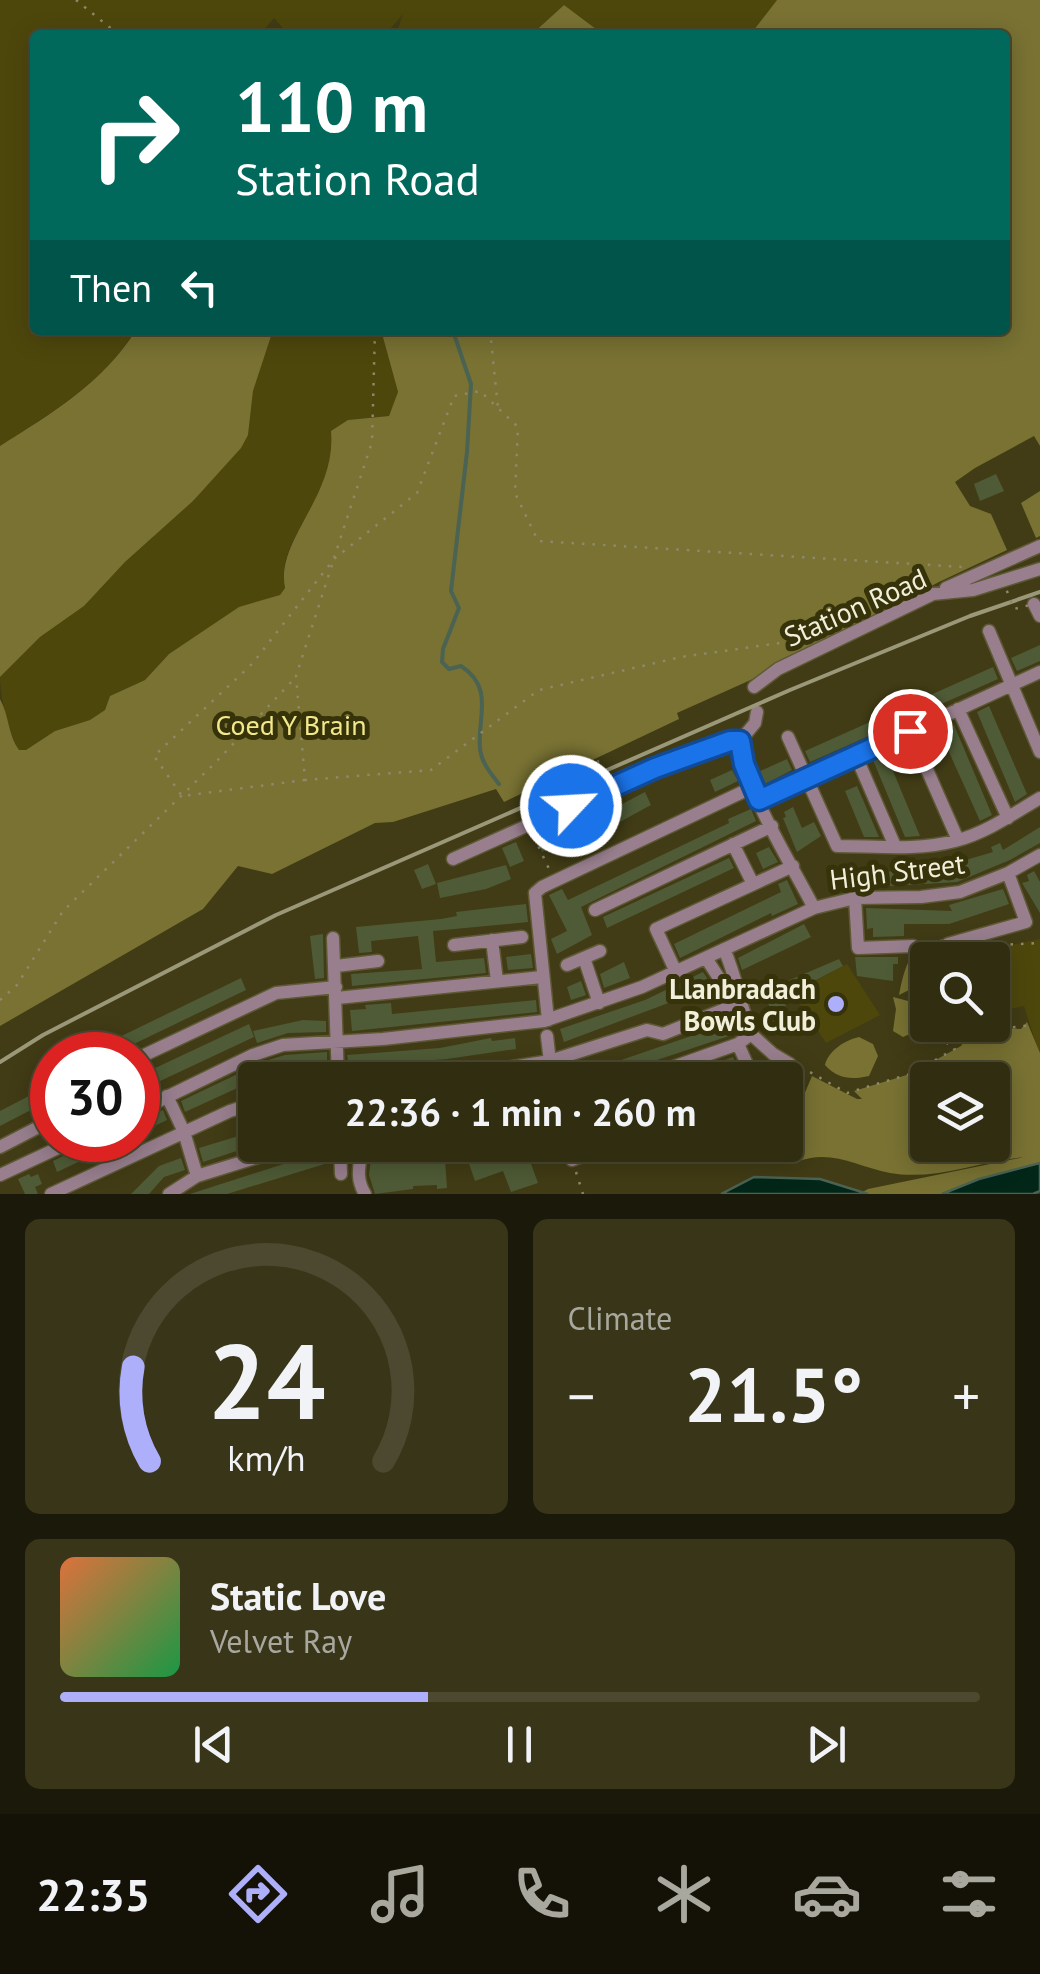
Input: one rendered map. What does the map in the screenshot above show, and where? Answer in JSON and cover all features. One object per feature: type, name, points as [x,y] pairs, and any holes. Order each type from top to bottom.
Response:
[{"type":"street","points":[[933,594],[1040,546]]},
{"type":"street","name":"Station Road","points":[[754,686],[778,669],[933,594],[973,590],[1040,569]]},
{"type":"street","points":[[989,630],[1040,752]]},
{"type":"street","points":[[548,1020],[535,904],[535,893],[542,887],[756,794],[806,779],[1040,672]]},
{"type":"street","points":[[958,709],[1008,818]]},
{"type":"street","points":[[453,859],[655,768],[714,746],[740,741],[758,712]]},
{"type":"street","points":[[910,731],[958,840]]},
{"type":"street","points":[[788,737],[837,846],[958,840],[1008,818],[1040,798]]},
{"type":"street","points":[[740,741],[756,794],[814,908]]},
{"type":"street","points":[[856,756],[895,846]]},
{"type":"street","points":[[595,910],[772,826]]},
{"type":"street","points":[[734,844],[753,884]]},
{"type":"street","name":"High Street","points":[[160,1100],[269,1049],[306,1042],[506,1027],[548,1020],[676,972],[814,908],[855,898],[941,896],[981,886],[1040,855]]},
{"type":"street","points":[[676,972],[656,929],[792,866]]},
{"type":"street","points":[[955,942],[1033,919],[1008,873]]},
{"type":"street","points":[[855,898],[858,948],[910,946]]},
{"type":"street","points":[[454,945],[522,937]]},
{"type":"street","points":[[333,938],[338,1062]]},
{"type":"street","points":[[492,940],[497,982]]},
{"type":"street","points":[[724,949],[739,984],[739,1000],[751,1034],[786,1062]]},
{"type":"street","points":[[567,965],[600,951]]},
{"type":"street","points":[[584,958],[599,1003]]},
{"type":"street","points":[[706,958],[726,991],[739,1000]]},
{"type":"street","points":[[336,966],[378,961]]},
{"type":"street","points":[[160,1048],[276,993],[337,993],[542,976]]},
{"type":"street","points":[[544,1062],[647,1030],[664,1034],[739,1000]]},
{"type":"street","points":[[687,1062],[738,1044],[751,1034]]},
{"type":"street","points":[[546,1036],[550,1061]]},
{"type":"street","points":[[738,1044],[746,1062]]},
{"type":"street","points":[[167,1096],[184,1132],[190,1184]]},
{"type":"street","points":[[51,1194],[238,1109]]},
{"type":"street","points":[[0,1147],[30,1131]]},
{"type":"street","points":[[0,1175],[30,1161]]},
{"type":"street","points":[[168,1194],[250,1162]]},
{"type":"street","points":[[341,1162],[341,1174]]},
{"type":"street","points":[[357,1162],[365,1194]]},
{"type":"path","points":[[76,0],[113,30]]},
{"type":"path","points":[[306,780],[296,676],[372,442],[375,335]]},
{"type":"path","points":[[491,335],[499,409]]},
{"type":"path","points":[[182,796],[154,756],[252,664],[334,559],[417,493],[454,396],[480,392],[518,428],[516,493],[538,541],[989,569]]},
{"type":"path","points":[[1003,581],[1014,609],[1037,610]]},
{"type":"path","points":[[182,796],[430,770],[539,690],[681,657],[820,638]]},
{"type":"path","points":[[0,1000],[17,985],[63,911],[182,796],[296,676]]},
{"type":"path","points":[[590,784],[598,780],[590,765],[598,761]]},
{"type":"path","points":[[528,825],[549,868]]},
{"type":"path","points":[[1010,944],[1040,943]]},
{"type":"path","points":[[1010,1028],[1030,1025]]},
{"type":"path","points":[[803,1070],[847,1092],[910,1074],[955,1049],[945,1042]]},
{"type":"path","points":[[573,1162],[582,1194]]},
{"type":"shaded area","points":[[0,0],[777,0],[754,30],[597,30],[564,5],[536,30],[398,30],[403,14],[389,30],[285,30],[274,18],[263,30],[30,30],[30,335],[132,335],[91,382],[0,446]]},
{"type":"shaded area","points":[[271,335],[382,335],[398,393],[389,416],[348,420],[323,487],[290,548],[285,588],[280,595],[260,602],[169,654],[145,680],[110,696],[105,710],[90,720],[55,731],[26,750],[19,750],[6,715],[0,677],[40,637],[84,606],[125,562],[193,501],[248,435],[253,391]]},
{"type":"shaded area","points":[[1040,939],[1040,1056],[1024,1006],[1010,1009],[1010,945]]},
{"type":"shaded area","name":"Llanbradach Bowls Club","points":[[847,964],[880,1015],[826,1043],[793,993]]},
{"type":"shaded area","points":[[1040,1163],[1040,1191],[1033,1194],[942,1194],[979,1179]]},
{"type":"shaded area","points":[[754,1177],[820,1179],[868,1194],[721,1194]]},
{"type":"green space","name":"Coed Y Brain","points":[[777,0],[1040,0],[1040,446],[1034,436],[955,482],[970,506],[991,514],[1007,550],[766,673],[677,713],[679,719],[504,802],[496,789],[393,822],[375,823],[272,874],[238,866],[203,909],[0,1026],[0,699],[15,744],[19,750],[26,750],[55,731],[90,720],[105,710],[110,696],[145,680],[169,654],[239,607],[280,595],[285,588],[289,552],[325,476],[331,431],[348,420],[389,416],[398,392],[382,335],[1010,335],[1010,30],[754,30]]},
{"type":"green space","points":[[564,5],[597,30],[536,30]]},
{"type":"green space","points":[[133,335],[271,335],[253,391],[248,435],[241,448],[193,501],[125,562],[84,606],[40,637],[0,677],[0,446],[57,409],[123,349]]},
{"type":"green space","points":[[1040,491],[1040,536],[1036,538],[1021,503]]},
{"type":"green space","points":[[955,937],[972,942],[934,942]]},
{"type":"green space","points":[[909,961],[910,990],[899,995],[905,970]]},
{"type":"green space","points":[[893,997],[910,1004],[910,1034],[903,1037],[893,1031]]},
{"type":"green space","points":[[1027,1022],[1040,1053],[1040,1163],[979,1179],[942,1194],[859,1194],[1024,1157],[1010,1159],[1010,1062],[932,1062],[963,1042],[1010,1042],[1010,1028],[1021,1029]]},
{"type":"green space","points":[[859,1037],[873,1044],[878,1056],[869,1076],[845,1077],[825,1065],[838,1047]]},
{"type":"green space","points":[[910,1074],[910,1162],[993,1162],[907,1175],[834,1158],[803,1160],[803,1096],[812,1076],[862,1099],[854,1091]]},
{"type":"building","points":[[996,474],[1004,491],[980,501],[974,484]]},
{"type":"building","points":[[1040,645],[1040,661],[1017,671],[1011,658]]},
{"type":"building","points":[[993,667],[998,679],[810,762],[805,751]]},
{"type":"building","points":[[989,706],[1027,794],[1015,802],[977,712]]},
{"type":"building","points":[[954,725],[992,815],[980,821],[940,732]]},
{"type":"building","points":[[886,754],[920,836],[905,837],[873,760]]},
{"type":"building","points":[[787,759],[792,770],[763,785],[758,772]]},
{"type":"building","points":[[732,770],[738,781],[715,792],[710,780]]},
{"type":"building","points":[[857,786],[879,837],[864,837],[845,791]]},
{"type":"building","points":[[645,792],[651,805],[574,847],[567,833]]},
{"type":"building","points":[[793,807],[802,828],[814,822],[821,836],[797,852],[783,818],[784,812]]},
{"type":"building","points":[[751,809],[756,821],[581,907],[592,935],[557,954],[551,939],[567,931],[549,895],[562,889],[568,900]]},
{"type":"building","points":[[563,827],[569,840],[542,852],[536,839]]},
{"type":"building","points":[[1040,827],[1040,843],[957,882],[857,888],[857,871],[950,868],[949,862],[993,852],[991,847],[1000,843],[1003,850]]},
{"type":"building","points":[[516,842],[524,861],[510,867],[502,848]]},
{"type":"building","points":[[769,847],[778,862],[763,869],[756,853]]},
{"type":"building","points":[[729,858],[734,868],[607,928],[603,917]]},
{"type":"building","points":[[428,864],[436,884],[422,889],[414,870]]},
{"type":"building","points":[[506,865],[511,879],[486,889],[440,898],[437,883]]},
{"type":"building","points":[[1034,871],[1040,882],[1040,913],[1022,883],[1029,881],[1027,875]]},
{"type":"building","points":[[787,880],[798,904],[772,916],[771,913],[680,958],[674,944],[781,892],[778,884]]},
{"type":"building","points":[[1003,889],[1009,904],[949,924],[904,924],[904,936],[873,937],[873,928],[867,929],[866,908],[952,911],[949,905]]},
{"type":"building","points":[[526,904],[528,922],[433,931],[436,962],[484,958],[486,973],[352,986],[351,974],[422,969],[418,936],[371,941],[372,952],[359,953],[356,927],[441,919],[457,916],[456,912]]},
{"type":"building","points":[[804,924],[811,937],[742,970],[738,958]]},
{"type":"building","points":[[323,934],[324,978],[315,979],[310,936]]},
{"type":"building","points":[[531,954],[533,968],[508,970],[506,957]]},
{"type":"building","points":[[855,957],[898,957],[898,964],[893,964],[893,981],[857,976]]},
{"type":"building","points":[[839,959],[843,966],[793,992],[784,1001],[790,1018],[776,1023],[765,995]]},
{"type":"building","points":[[624,962],[630,978],[604,988],[600,974]]},
{"type":"building","points":[[703,972],[716,992],[701,998],[698,992],[564,1042],[560,1029],[645,1000]]},
{"type":"building","points":[[241,978],[246,990],[159,1032],[130,1032]]},
{"type":"building","points":[[581,981],[586,995],[571,1000],[567,987]]},
{"type":"building","points":[[536,1000],[537,1012],[352,1031],[350,1010],[366,1009],[365,1005],[391,1003],[392,1014]]},
{"type":"building","points":[[303,1020],[326,1021],[326,1032],[288,1033],[257,1043],[253,1031]]},
{"type":"building","points":[[729,1023],[732,1035],[651,1062],[615,1062]]},
{"type":"building","points":[[249,1024],[254,1037],[160,1081],[160,1066]]},
{"type":"building","points":[[491,1038],[515,1038],[516,1049],[405,1062],[348,1062],[347,1055],[440,1048]]},
{"type":"building","points":[[327,1052],[327,1062],[263,1062],[285,1055]]},
{"type":"building","points":[[238,1074],[238,1088],[185,1112],[181,1101]]},
{"type":"building","points":[[30,1095],[30,1110],[0,1126],[0,1111]]},
{"type":"building","points":[[238,1136],[238,1151],[203,1162],[199,1148]]},
{"type":"building","points":[[181,1158],[185,1170],[164,1177],[149,1194],[131,1194],[159,1166]]},
{"type":"building","points":[[53,1162],[78,1162],[57,1172]]},
{"type":"building","points":[[290,1162],[331,1162],[227,1194],[190,1194]]},
{"type":"building","points":[[371,1162],[445,1162],[447,1188],[413,1186],[375,1194],[369,1175]]},
{"type":"building","points":[[468,1162],[530,1162],[538,1183],[511,1192],[503,1171],[475,1181]]},
{"type":"building","points":[[38,1174],[42,1184],[35,1187],[38,1194],[25,1194],[18,1179]]},
{"type":"waterway","points":[[454,335],[471,384],[451,591],[459,608],[442,662],[449,669],[461,666],[478,684],[482,704],[481,753],[499,784]]},
{"type":"railway","points":[[0,1062],[43,1035],[276,915],[790,690],[970,616],[1040,592]]},
{"type":"place","name":"Llanbradach Bowls Club","points":[[836,1004]]},
{"type":"route","points":[[571,806],[655,768],[730,741],[740,741],[744,764],[759,800],[910,731]]}]
